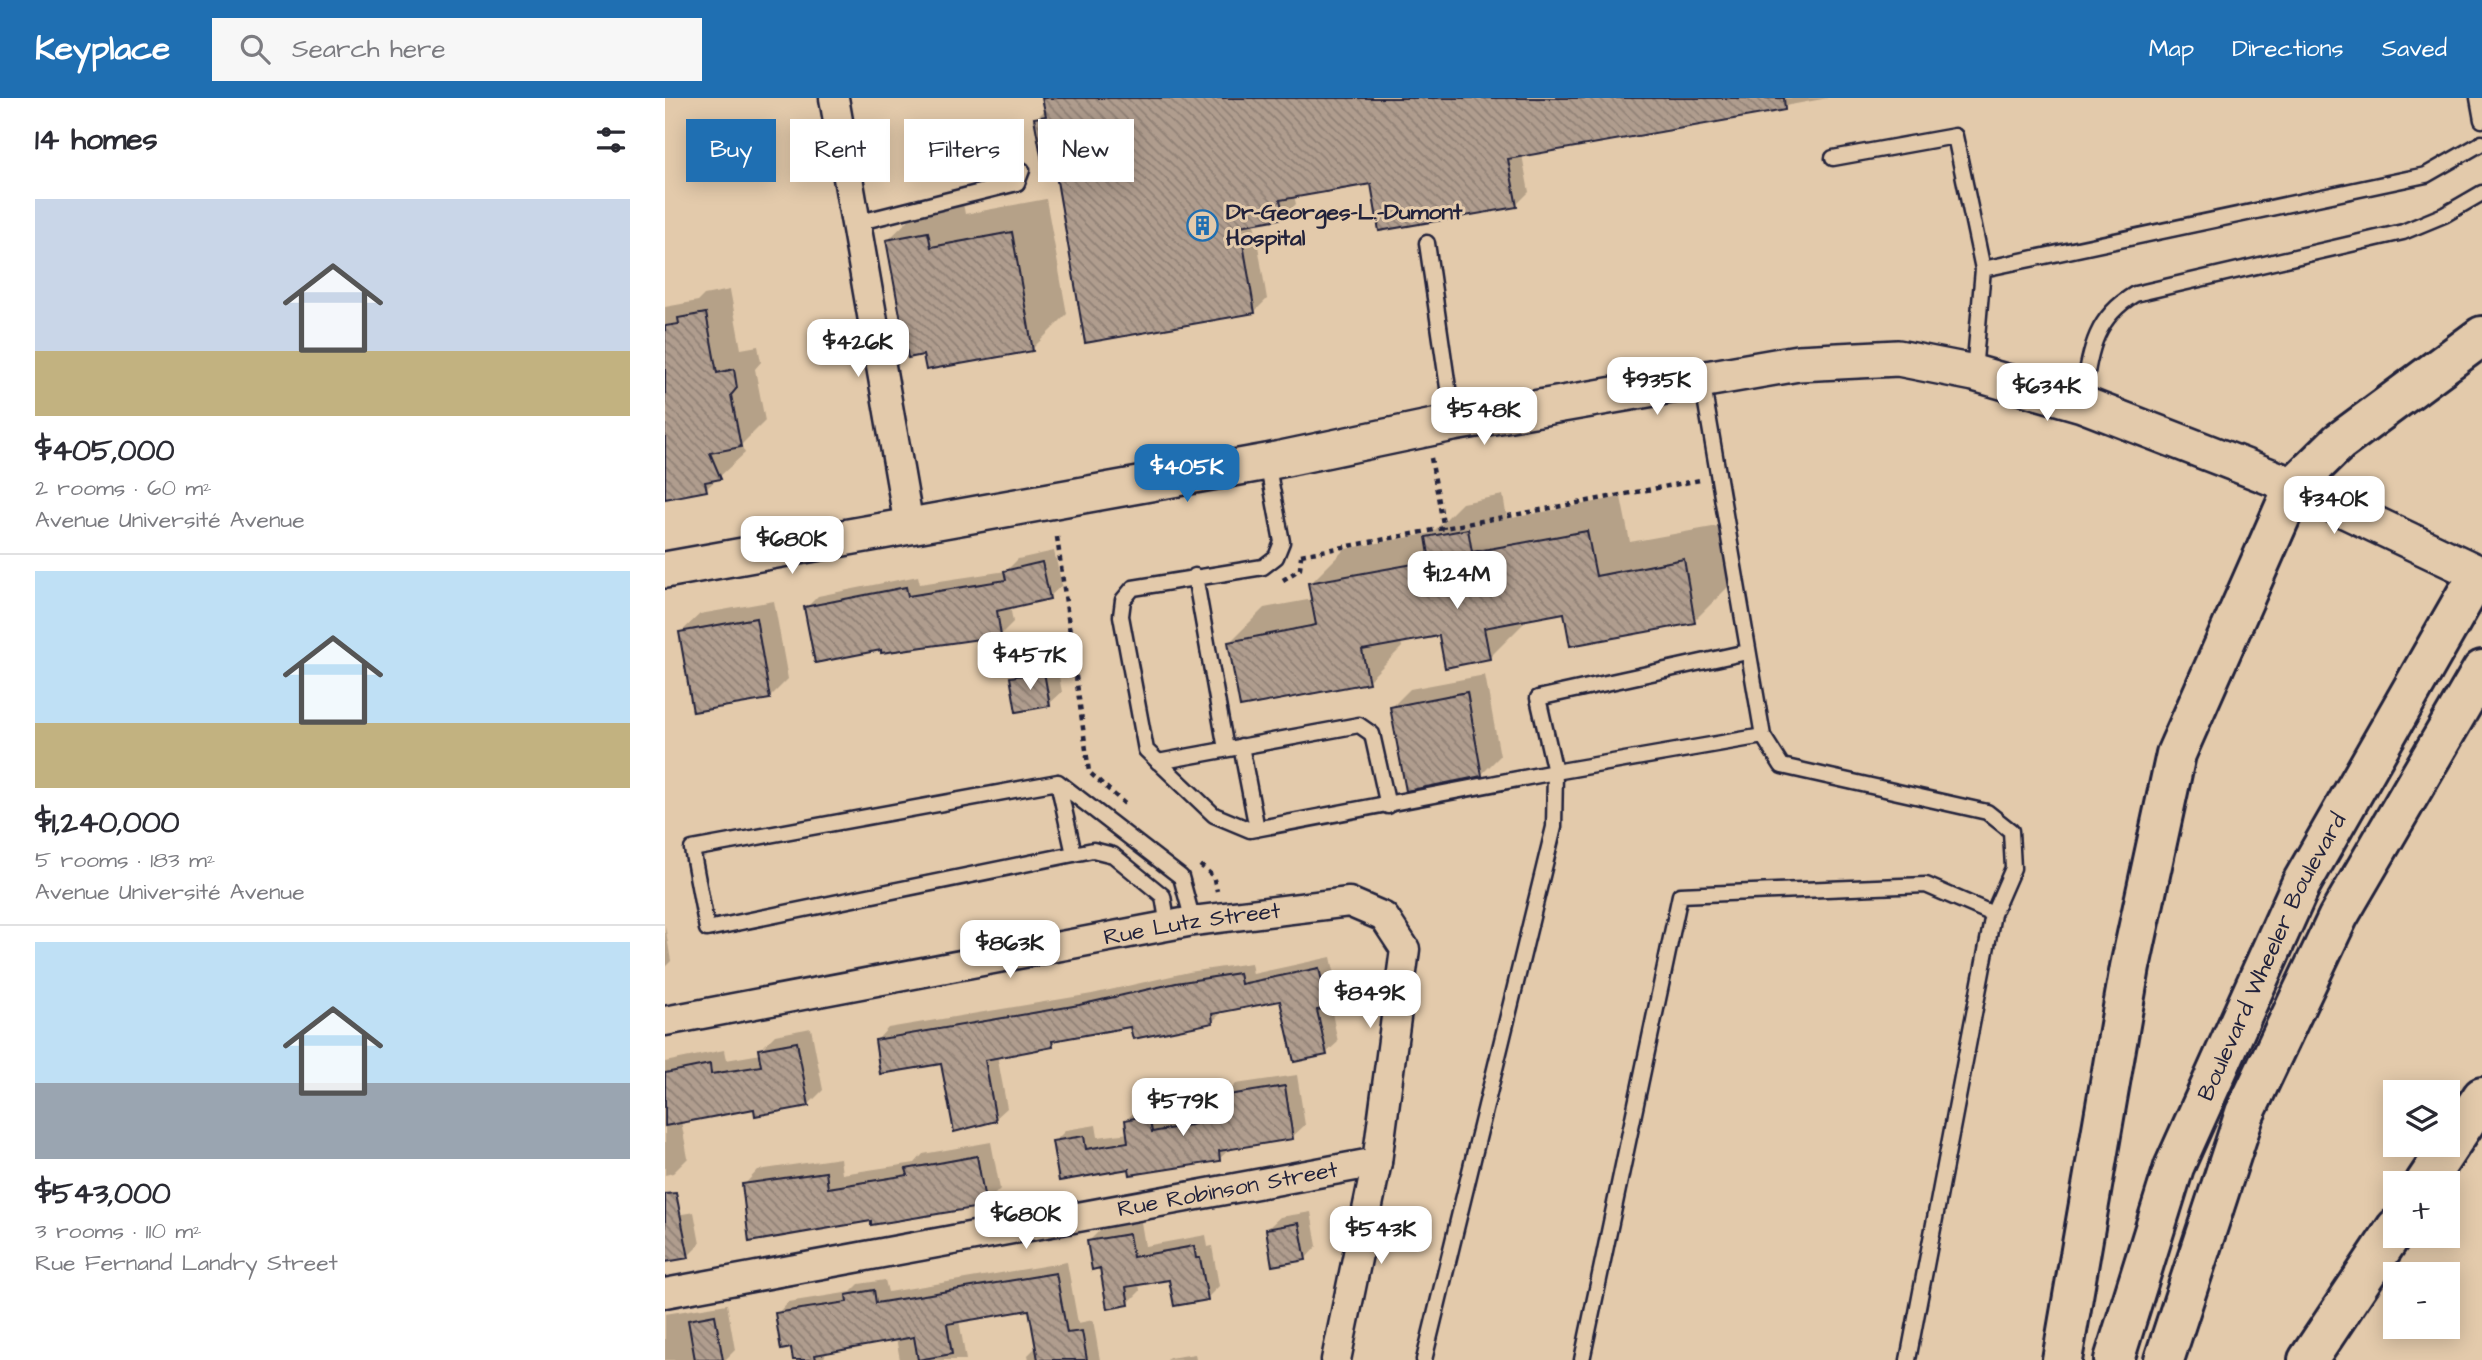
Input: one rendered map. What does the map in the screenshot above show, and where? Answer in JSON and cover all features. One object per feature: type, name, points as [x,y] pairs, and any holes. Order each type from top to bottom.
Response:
[{"type":"highway","points":[[2063,1360],[2130,967],[2176,754],[2294,486],[2339,442],[2482,336]]},
{"type":"highway","name":"Boulevard Wheeler Boulevard","points":[[2114,1360],[2174,1167],[2301,884],[2466,595],[2482,575]]},
{"type":"highway","name":"Boulevard Wheeler Boulevard","points":[[2164,1360],[2245,1113],[2339,917],[2482,670]]},
{"type":"highway","points":[[2433,1171],[2482,1097]]},
{"type":"highway","points":[[2308,1360],[2383,1247]]},
{"type":"street","points":[[834,98],[909,526]]},
{"type":"street","points":[[665,570],[1267,462],[1439,426],[1798,363],[1898,358],[1974,373],[2082,404],[2294,486],[2482,575]]},
{"type":"street","name":"Rue Lutz Street","points":[[665,1021],[1180,923],[1349,902],[1384,917],[1405,950],[1377,1162]]},
{"type":"street","points":[[1336,1360],[1377,1162]]},
{"type":"street","name":"Rue Robinson Street","points":[[665,1293],[1377,1162]]},
{"type":"lane","points":[[2478,98],[2482,120]]},
{"type":"lane","points":[[1833,158],[1955,136],[1983,269],[1974,373]]},
{"type":"lane","points":[[1983,269],[2425,175],[2482,143]]},
{"type":"lane","points":[[856,223],[1017,182]]},
{"type":"lane","points":[[2082,404],[2096,333],[2113,307],[2135,294],[2403,232],[2444,215],[2482,193]]},
{"type":"lane","points":[[1427,243],[1439,426]]},
{"type":"lane","points":[[1702,380],[1763,736],[1782,766],[1987,812],[2011,831],[2013,868],[1993,914],[1908,1360]]},
{"type":"lane","points":[[1267,462],[1282,542],[1276,557],[1263,567],[1133,588],[1123,600],[1121,616],[1146,750],[1214,815],[1250,830],[1257,829],[1555,772],[1763,736]]},
{"type":"lane","points":[[1195,576],[1234,747],[1257,829]]},
{"type":"lane","points":[[1424,1360],[1554,827],[1555,772],[1538,698],[1747,652]]},
{"type":"lane","points":[[1158,762],[1359,725],[1372,734],[1388,806]]},
{"type":"lane","points":[[1058,782],[1074,854]]},
{"type":"lane","points":[[1058,782],[1181,877],[1180,923],[1163,896],[1113,855],[1093,850],[707,929],[692,849],[1058,782]]},
{"type":"lane","points":[[1582,1360],[1680,895],[1926,885],[1993,914]]},
{"type":"path","points":[[1439,426],[1444,529]]},
{"type":"path","points":[[1301,555],[1685,484]]},
{"type":"path","points":[[1057,537],[1089,772],[1133,810]]},
{"type":"path","points":[[1193,860],[1213,876],[1223,917]]},
{"type":"building","name":"Dr-Georges-L.-Dumont Hospital","points":[[1042,98],[1784,98],[1785,110],[1508,159],[1517,207],[1379,231],[1371,184],[1280,200],[1285,218],[1240,226],[1255,313],[1085,343],[1057,182],[1134,182],[1134,119],[1038,119],[1038,139],[1034,118],[1046,116]]},
{"type":"building","points":[[928,232],[931,247],[1012,232],[1033,351],[926,370],[923,355],[908,358],[886,240]]},
{"type":"building","points":[[706,313],[717,373],[734,369],[737,388],[731,395],[741,447],[710,453],[721,479],[705,482],[707,491],[665,499],[665,326],[679,324],[678,318]]},
{"type":"building","points":[[1468,529],[1472,552],[1587,531],[1596,576],[1684,559],[1695,623],[1570,646],[1564,613],[1484,628],[1490,659],[1445,668],[1439,636],[1362,650],[1369,683],[1240,707],[1228,642],[1316,625],[1308,583],[1430,561],[1426,537]]},
{"type":"building","points":[[1042,562],[1050,599],[997,611],[1001,636],[881,653],[881,650],[815,663],[804,607],[906,587],[908,596],[1006,580],[1004,571]]},
{"type":"building","points":[[756,618],[770,699],[693,712],[679,632]]},
{"type":"building","points":[[1044,672],[1050,706],[1016,712],[1010,677]]},
{"type":"building","points":[[1467,692],[1482,776],[1406,791],[1390,707]]},
{"type":"building","points":[[1319,968],[1328,1008],[1317,1010],[1327,1055],[1294,1062],[1280,1001],[1212,1014],[1213,1023],[1133,1039],[1130,1027],[1052,1041],[1053,1047],[985,1060],[996,1121],[954,1132],[941,1064],[880,1074],[875,1040],[1079,1005],[1176,983],[1239,973],[1241,984]]},
{"type":"building","points":[[797,1042],[809,1106],[755,1116],[754,1109],[665,1126],[665,1073],[710,1064],[711,1074],[761,1066],[758,1049]]},
{"type":"building","points":[[1285,1086],[1293,1139],[1219,1151],[1220,1161],[1130,1175],[1129,1169],[1059,1181],[1052,1141],[1084,1136],[1086,1149],[1128,1142],[1125,1120],[1149,1115],[1152,1132],[1195,1124],[1193,1111],[1224,1107],[1222,1096]]},
{"type":"building","points":[[977,1156],[986,1206],[871,1225],[871,1221],[749,1242],[742,1184],[826,1172],[828,1188],[908,1175],[906,1169]]},
{"type":"building","points":[[676,1193],[689,1258],[665,1262],[665,1194]]},
{"type":"building","points":[[1299,1223],[1306,1260],[1272,1266],[1266,1229]]},
{"type":"building","points":[[1129,1234],[1133,1257],[1194,1246],[1196,1258],[1200,1258],[1208,1300],[1174,1306],[1169,1280],[1126,1287],[1129,1305],[1107,1309],[1100,1268],[1092,1270],[1087,1241]]},
{"type":"building","points":[[1056,1273],[1067,1333],[1082,1331],[1087,1360],[1038,1360],[1029,1310],[947,1324],[952,1354],[918,1360],[914,1337],[815,1355],[816,1360],[793,1360],[791,1348],[781,1350],[775,1313],[847,1302],[846,1295],[874,1290],[876,1303]]},
{"type":"building","points":[[715,1315],[723,1360],[695,1360],[688,1320]]},
{"type":"place","name":"Dr-Georges-L.-Dumont Hospital","points":[[1203,225]]}]
